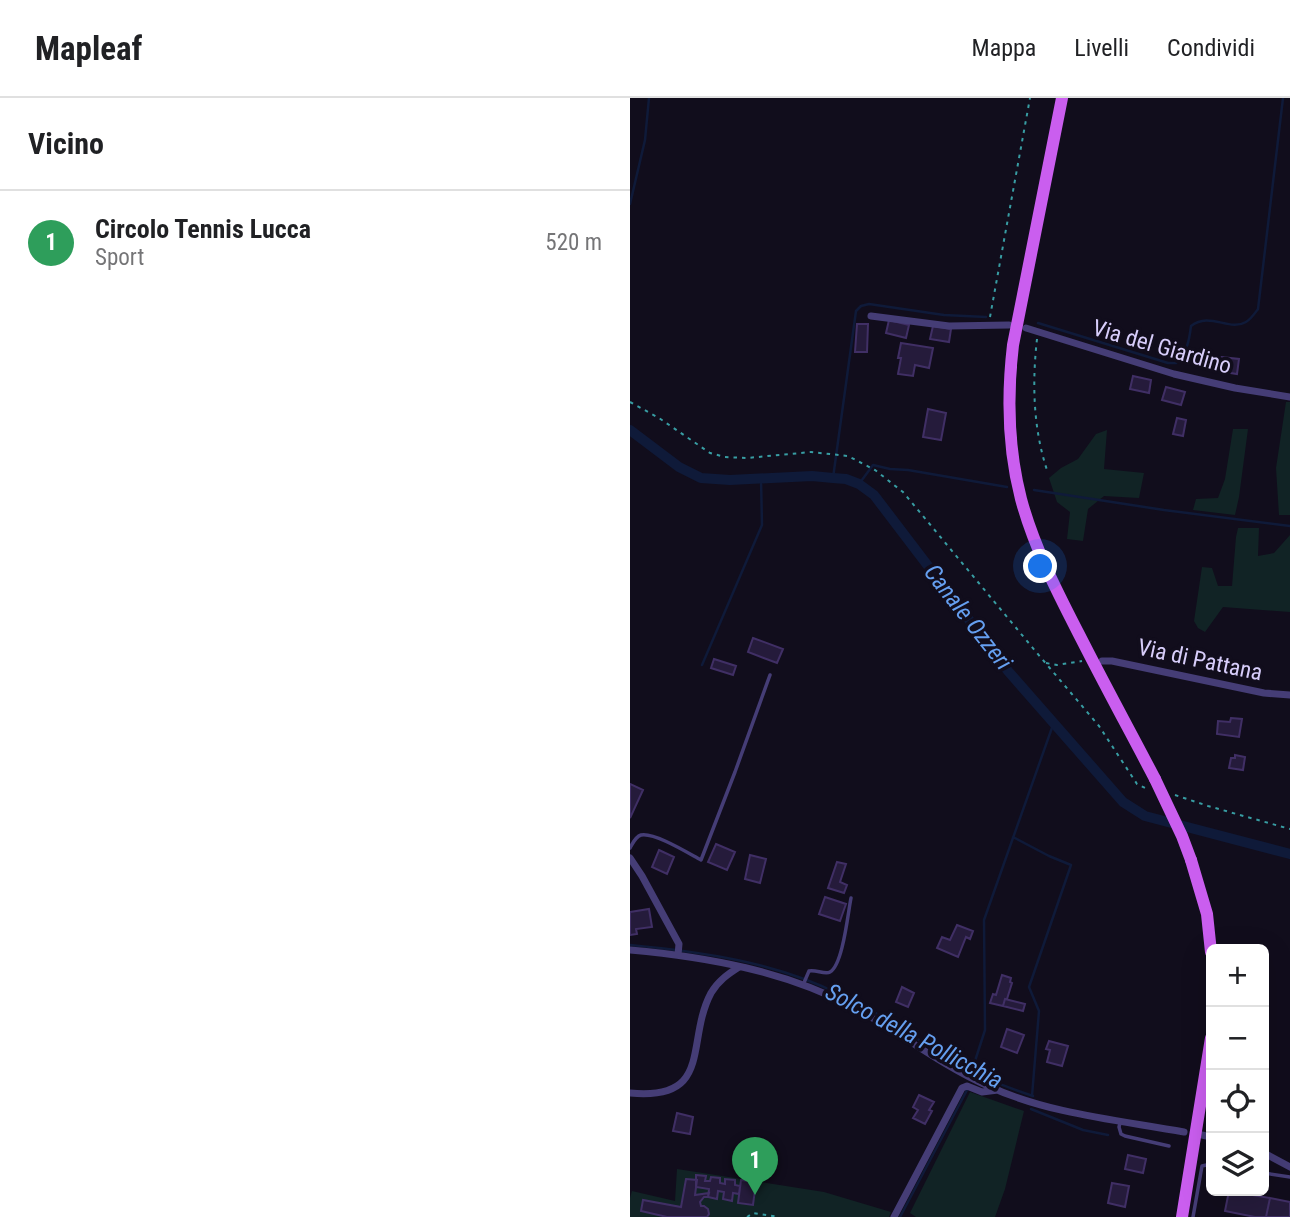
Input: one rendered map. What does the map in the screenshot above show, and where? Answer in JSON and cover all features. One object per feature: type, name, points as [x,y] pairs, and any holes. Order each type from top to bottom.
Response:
[{"type":"main road","points":[[1062,98],[1013,345],[1009,386],[1012,450],[1021,499],[1046,568],[1182,835],[1205,907],[1210,944]]},
{"type":"main road","points":[[1182,1217],[1206,1069]]},
{"type":"street","points":[[870,316],[949,326],[1009,325]]},
{"type":"street","name":"Via del Giardino","points":[[1026,328],[1174,374],[1290,397]]},
{"type":"street","name":"Via di Pattana","points":[[1102,661],[1264,693],[1290,695]]},
{"type":"street","points":[[630,858],[642,876],[678,951]]},
{"type":"street","points":[[630,950],[678,951],[740,965],[804,984],[853,1007],[930,1056],[998,1090],[1033,1103],[1184,1132]]},
{"type":"street","points":[[630,1093],[657,1094],[670,1090],[685,1078],[693,1062],[705,1009],[712,992],[719,982],[740,965]]},
{"type":"street","points":[[894,1217],[962,1088],[967,1086],[982,1092],[998,1090]]},
{"type":"street","points":[[1202,1135],[1206,1136]]},
{"type":"street","points":[[1269,1156],[1290,1167]]},
{"type":"lane","points":[[630,848],[636,838],[652,836],[701,860],[770,676]]},
{"type":"lane","points":[[804,984],[809,971],[831,972],[836,965],[846,934],[850,898]]},
{"type":"lane","points":[[1121,1121],[1121,1134],[1169,1146]]},
{"type":"lane","points":[[1193,1217],[1202,1167],[1206,1166]]},
{"type":"lane","points":[[1269,1174],[1290,1177]]},
{"type":"path","points":[[989,326],[1030,98]]},
{"type":"path","points":[[1038,331],[1033,388],[1037,425],[1048,473]]},
{"type":"path","points":[[630,402],[710,453],[747,458],[811,452],[841,455],[875,470],[903,492],[1045,662],[1057,665],[1082,661]]},
{"type":"path","points":[[747,1217],[753,1213],[779,1217]]},
{"type":"shaded area","points":[[1286,402],[1290,402],[1290,515],[1279,515],[1276,468]]},
{"type":"shaded area","points":[[1233,429],[1248,429],[1235,515],[1193,510],[1196,499],[1218,498],[1225,479]]},
{"type":"shaded area","points":[[1107,430],[1104,469],[1144,473],[1139,498],[1104,496],[1088,509],[1083,541],[1067,539],[1070,512],[1057,502],[1049,478],[1078,459],[1096,434]]},
{"type":"shaded area","points":[[1238,528],[1259,528],[1258,556],[1274,553],[1290,535],[1290,612],[1223,607],[1205,632],[1198,628],[1194,621],[1202,567],[1212,568],[1218,586],[1232,586]]},
{"type":"shaded area","points":[[970,1092],[1024,1111],[1005,1189],[995,1217],[916,1217],[910,1213]]},
{"type":"shaded area","points":[[677,1169],[824,1192],[891,1212],[889,1217],[630,1217],[632,1191],[675,1201]]},
{"type":"building","points":[[889,320],[909,325],[906,338],[886,333]]},
{"type":"building","points":[[857,324],[868,324],[867,352],[855,352]]},
{"type":"building","points":[[933,326],[951,329],[949,342],[930,339]]},
{"type":"building","points":[[901,343],[933,348],[929,368],[915,365],[913,376],[898,374]]},
{"type":"building","points":[[1221,357],[1239,359],[1237,374],[1218,371]]},
{"type":"building","points":[[1133,376],[1151,380],[1149,393],[1130,389]]},
{"type":"building","points":[[1166,387],[1185,392],[1181,405],[1162,400]]},
{"type":"building","points":[[928,409],[946,413],[941,440],[923,437]]},
{"type":"building","points":[[1177,418],[1186,420],[1183,436],[1173,434]]},
{"type":"building","points":[[753,638],[783,649],[777,663],[748,652]]},
{"type":"building","points":[[714,659],[736,666],[733,675],[711,668]]},
{"type":"building","points":[[1231,718],[1242,719],[1239,737],[1217,734],[1218,721],[1230,722]]},
{"type":"building","points":[[1235,755],[1245,757],[1243,770],[1229,768],[1231,758],[1235,758]]},
{"type":"building","points":[[630,784],[643,790],[630,818]]},
{"type":"building","points":[[716,844],[735,852],[727,870],[708,862]]},
{"type":"building","points":[[659,850],[674,857],[667,874],[652,867]]},
{"type":"building","points":[[750,855],[766,859],[760,883],[745,879]]},
{"type":"building","points":[[837,862],[846,864],[840,882],[847,885],[844,893],[828,888]]},
{"type":"building","points":[[825,897],[846,904],[840,921],[819,914]]},
{"type":"building","points":[[649,909],[652,927],[636,929],[637,934],[630,935],[630,912]]},
{"type":"building","points":[[957,925],[973,931],[970,939],[966,937],[958,957],[937,948],[942,937],[950,940]]},
{"type":"building","points":[[1002,975],[1011,978],[1012,983],[1003,1006],[990,1003],[993,994],[996,995]]},
{"type":"building","points":[[902,987],[914,993],[908,1007],[896,1002]]},
{"type":"building","points":[[1005,999],[1025,1004],[1023,1011],[1003,1006]]},
{"type":"building","points":[[1007,1029],[1024,1035],[1017,1053],[1001,1047]]},
{"type":"building","points":[[1049,1041],[1068,1046],[1062,1066],[1047,1062],[1050,1050],[1046,1049]]},
{"type":"building","points":[[919,1095],[934,1102],[925,1124],[913,1118],[918,1110],[913,1107]]},
{"type":"building","points":[[677,1113],[693,1117],[690,1134],[673,1131]]},
{"type":"building","points":[[1128,1155],[1146,1159],[1143,1173],[1125,1169]]},
{"type":"building","points":[[696,1175],[706,1176],[705,1181],[710,1181],[711,1177],[720,1178],[720,1183],[725,1184],[725,1179],[735,1180],[735,1185],[740,1186],[739,1194],[733,1193],[732,1201],[723,1199],[724,1192],[718,1191],[717,1199],[708,1197],[709,1189],[696,1187]]},
{"type":"building","points":[[686,1179],[697,1180],[695,1195],[709,1193],[708,1197],[704,1197],[700,1202],[701,1206],[708,1209],[707,1217],[667,1217],[641,1211],[643,1200],[681,1207]]},
{"type":"building","points":[[741,1180],[756,1182],[753,1205],[738,1203]]},
{"type":"building","points":[[1112,1183],[1129,1186],[1125,1207],[1108,1203]]},
{"type":"building","points":[[1228,1196],[1270,1198],[1266,1217],[1225,1211]]},
{"type":"building","points":[[1270,1198],[1290,1202],[1290,1217],[1266,1217]]},
{"type":"waterway","points":[[630,204],[645,140],[649,98]]},
{"type":"waterway","points":[[1038,323],[1168,363],[1176,363],[1187,346],[1191,326],[1205,320],[1233,325],[1250,319],[1258,309],[1283,98]]},
{"type":"waterway","points":[[833,478],[856,311],[869,304],[944,315],[986,317]]},
{"type":"waterway","name":"Canale Ozzeri","points":[[630,430],[679,467],[701,478],[730,480],[812,476],[846,479],[859,484],[874,495],[1008,671],[1123,802],[1145,816],[1290,854]]},
{"type":"waterway","points":[[859,484],[873,465],[1007,487]]},
{"type":"waterway","points":[[702,665],[762,525],[761,479]]},
{"type":"waterway","points":[[1034,490],[1290,526]]},
{"type":"waterway","points":[[975,1061],[985,1030],[984,920],[1054,722]]},
{"type":"waterway","points":[[1013,837],[1071,865],[1029,987],[1039,1011],[1032,1096]]},
{"type":"waterway","name":"Solco della Pollicchia","points":[[630,945],[738,960],[790,974],[876,1013],[957,1065],[1033,1096]]},
{"type":"waterway","points":[[900,1217],[967,1090]]},
{"type":"waterway","name":"Solco della Pollicchia","points":[[1031,1109],[1083,1130],[1108,1135]]},
{"type":"place","name":"Circolo Tennis Lucca","points":[[755,1195]]}]
